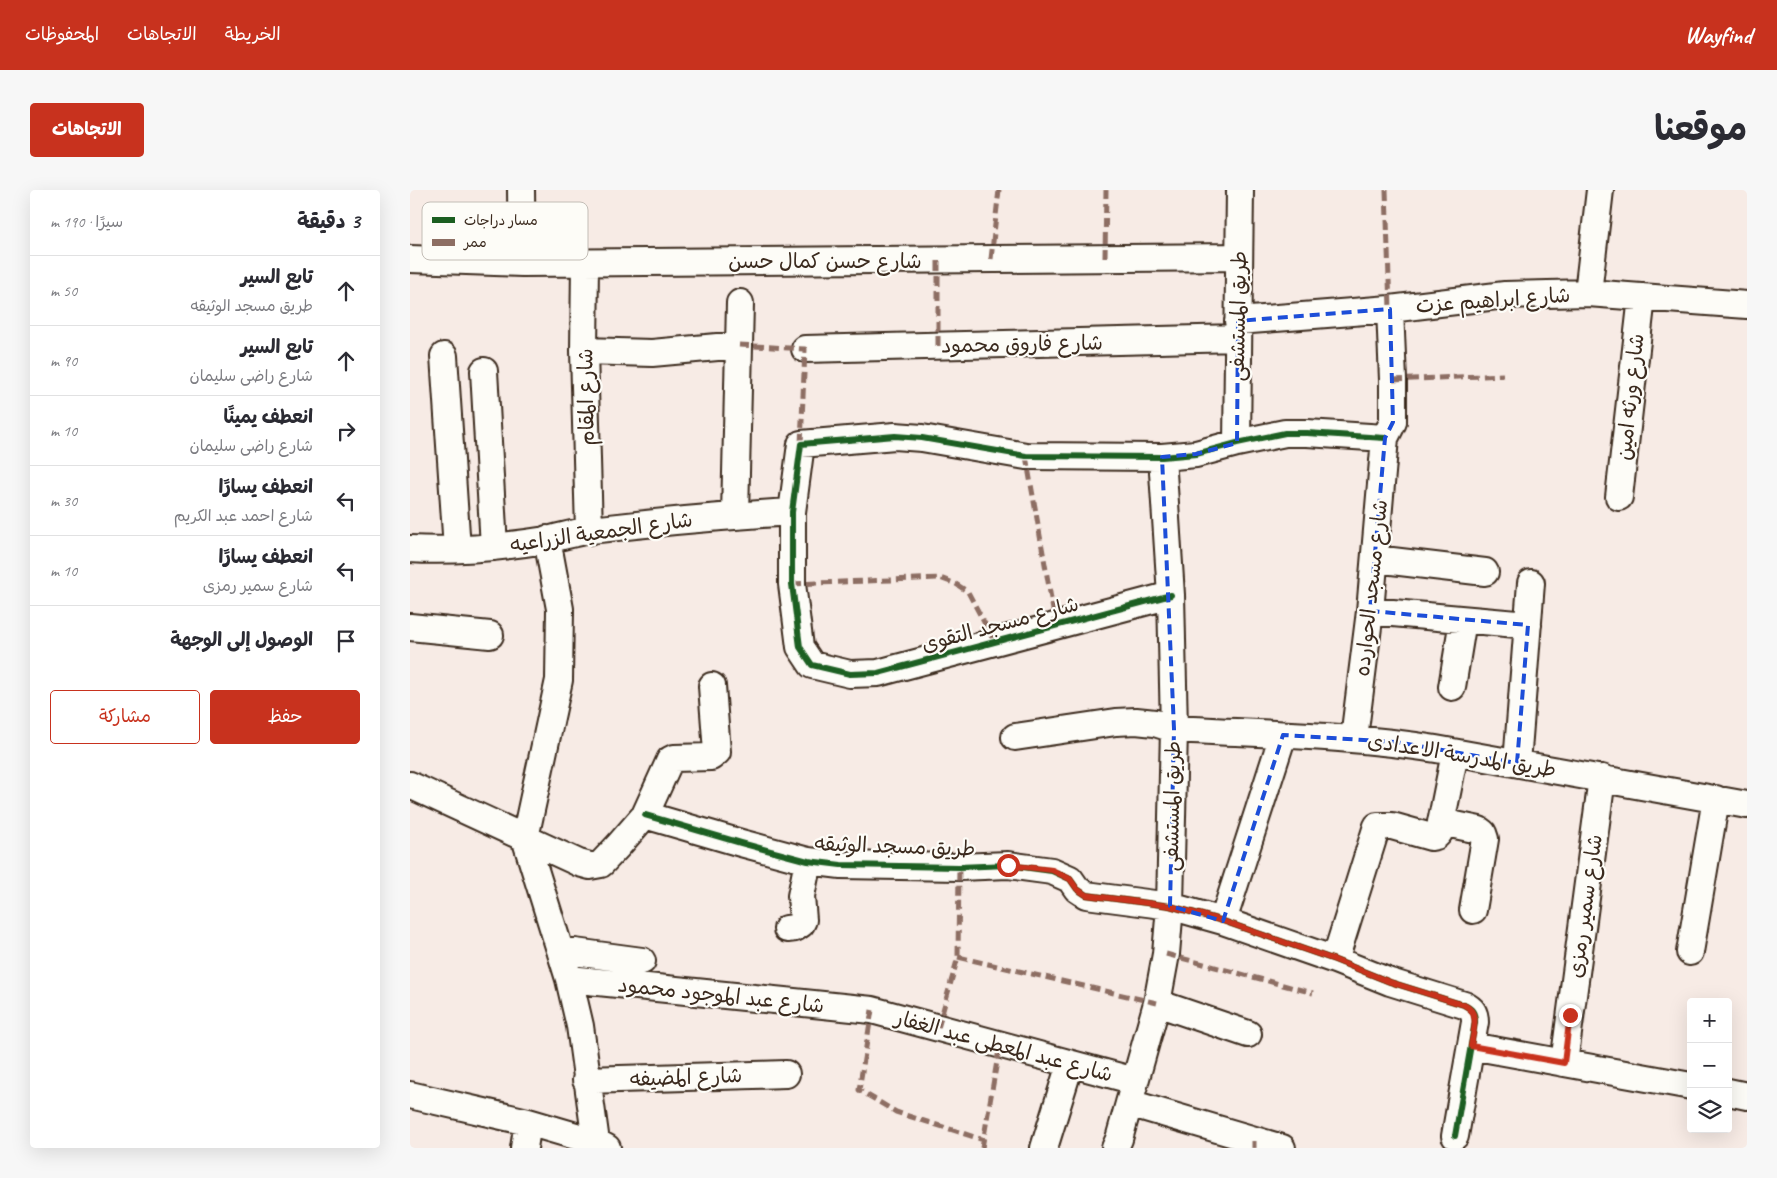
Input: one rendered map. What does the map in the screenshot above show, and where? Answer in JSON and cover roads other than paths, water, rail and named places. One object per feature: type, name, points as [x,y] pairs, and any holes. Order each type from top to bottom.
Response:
[{"type":"street","name":"طريق المستشفى","points":[[1237,442],[1240,190]]},
{"type":"street","points":[[1588,293],[1600,190]]},
{"type":"street","name":"شارع حسن كمال حسن","points":[[438,260],[522,263],[1239,257]]},
{"type":"street","name":"شارع المقام","points":[[585,262],[584,351],[589,530]]},
{"type":"street","name":"شارع ابراهيم عزت","points":[[1238,330],[1506,295],[1588,293],[1747,305]]},
{"type":"street","name":"شارع ورثه امين","points":[[1619,497],[1642,297]]},
{"type":"street","points":[[735,516],[740,303]]},
{"type":"street","name":"شارع مسجد الحوارده","points":[[1354,738],[1370,612],[1385,438],[1393,422],[1390,309]]},
{"type":"street","name":"شارع فاروق محمود","points":[[806,349],[1238,330]]},
{"type":"street","points":[[584,351],[652,353],[739,344]]},
{"type":"street","points":[[444,356],[457,549]]},
{"type":"street","points":[[484,371],[494,547]]},
{"type":"street","points":[[1162,457],[1196,454],[1237,442],[1285,434],[1307,433],[1385,438]]},
{"type":"street","name":"شارع مسجد التقوى","points":[[1162,457],[1026,456],[922,438],[895,436],[801,444],[792,512],[792,584],[800,646],[812,665],[836,672],[857,674],[878,673],[1171,595]]},
{"type":"street","name":"طريق المستشفى","points":[[1115,1148],[1157,1003],[1166,954],[1170,906],[1174,729],[1171,595],[1162,457]]},
{"type":"street","name":"شارع الجمعية الزراعيه","points":[[410,549],[494,547],[547,540],[589,530],[792,512]]},
{"type":"street","points":[[547,540],[560,609],[559,680],[525,838],[569,980],[580,1026],[586,1080],[602,1145]]},
{"type":"street","points":[[1375,559],[1485,572]]},
{"type":"street","points":[[1517,763],[1532,583]]},
{"type":"street","points":[[1370,612],[1528,626]]},
{"type":"street","points":[[1452,687],[1463,620]]},
{"type":"street","points":[[410,627],[490,635]]},
{"type":"street","points":[[410,785],[579,863],[590,866],[602,864],[645,815],[670,760],[674,758],[711,757],[717,752],[712,686]]},
{"type":"street","name":"طريق المدرسة الاعدادى","points":[[1015,737],[1116,722],[1136,721],[1155,723],[1174,729],[1354,738],[1396,742],[1747,805]]},
{"type":"street","points":[[1223,921],[1283,735]]},
{"type":"street","points":[[1335,960],[1377,826],[1392,826],[1431,837],[1436,836],[1439,833],[1442,822],[1455,753]]},
{"type":"street","name":"شارع سمير رمزى","points":[[1564,1063],[1602,778]]},
{"type":"street","points":[[1690,952],[1716,799]]},
{"type":"street","name":"طريق مسجد الوثيقه","points":[[645,815],[741,844],[808,861],[841,865],[959,867],[1008,865],[1052,870],[1070,879],[1077,889],[1086,895],[1170,906],[1223,921],[1335,960],[1390,982],[1471,1008],[1475,1015],[1471,1046]]},
{"type":"street","points":[[1442,822],[1479,830],[1483,833],[1485,839],[1473,910]]},
{"type":"street","points":[[787,929],[796,928],[803,920],[801,896],[808,861]]},
{"type":"street","points":[[560,950],[642,961]]},
{"type":"street","name":"شارع عبد الموجود محمود","points":[[569,980],[872,1010]]},
{"type":"street","points":[[1157,1003],[1248,1034]]},
{"type":"street","name":"شارع عبد المعطى عبد الغفار","points":[[872,1010],[1070,1064],[1132,1092],[1282,1148]]},
{"type":"street","points":[[1455,1136],[1471,1046],[1687,1085]]},
{"type":"street","points":[[1044,1148],[1070,1064]]},
{"type":"street","name":"شارع المضيفه","points":[[586,1080],[786,1074]]},
{"type":"street","points":[[1732,1093],[1747,1096]]},
{"type":"street","points":[[410,1095],[528,1122],[602,1145]]},
{"type":"street","points":[[524,1148],[528,1122]]}]
